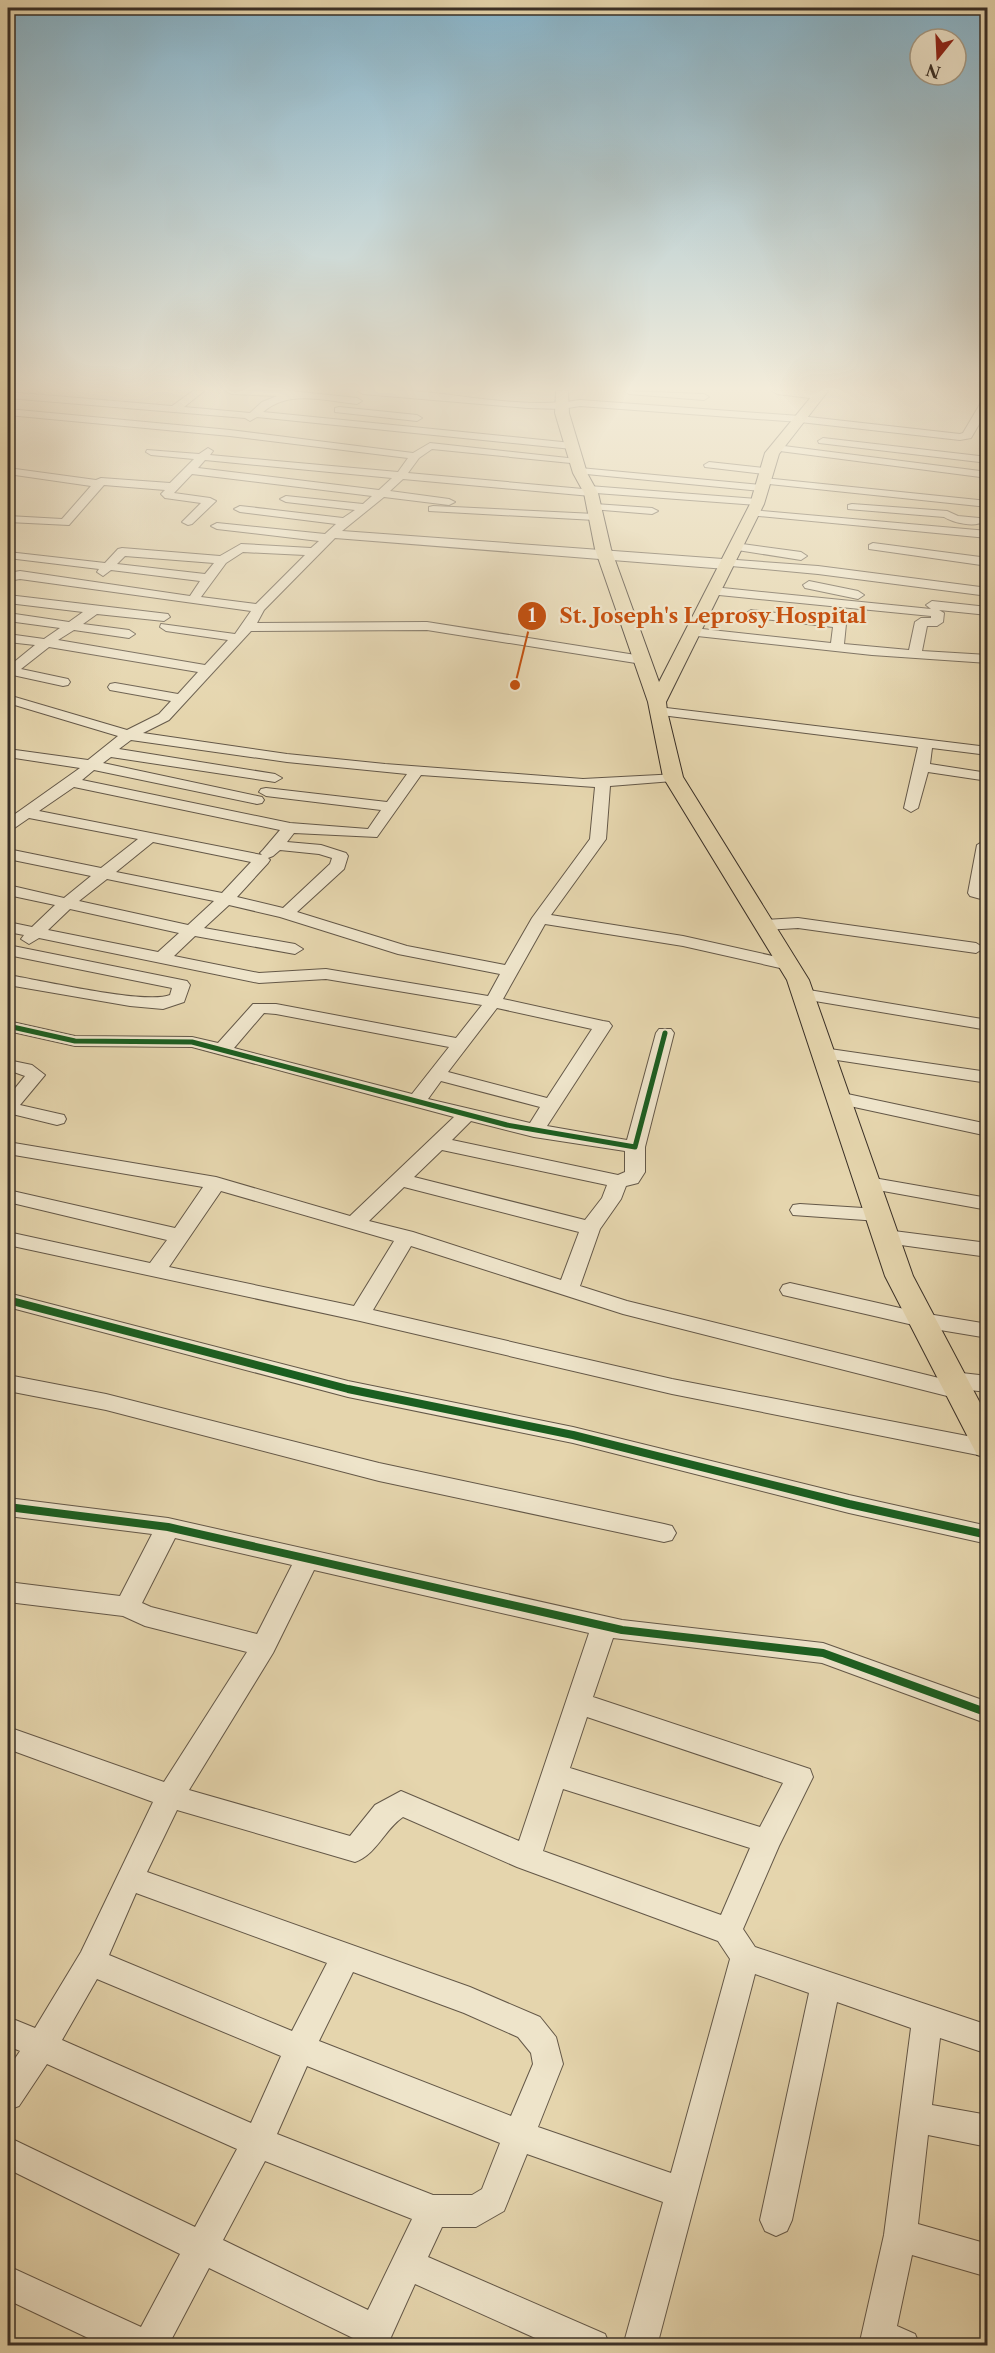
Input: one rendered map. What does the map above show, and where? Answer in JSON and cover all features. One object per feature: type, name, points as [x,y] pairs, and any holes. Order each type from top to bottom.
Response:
[{"type":"main road","points":[[657,706],[756,501]]},
{"type":"main road","points":[[592,502],[604,554],[657,706],[673,777],[789,965],[803,994],[900,1276],[987,1448]]},
{"type":"street","points":[[8,519],[65,523],[84,501]]},
{"type":"street","points":[[188,522],[208,501]]},
{"type":"street","points":[[302,501],[366,508]]},
{"type":"street","points":[[8,826],[71,782],[109,753],[128,735],[164,717],[239,638],[259,608],[345,522],[373,501]]},
{"type":"street","points":[[440,501],[449,502]]},
{"type":"street","points":[[586,501],[652,511]]},
{"type":"street","points":[[419,508],[610,501]]},
{"type":"street","points":[[796,501],[887,526],[987,535]]},
{"type":"street","points":[[931,501],[987,504]]},
{"type":"street","points":[[852,507],[947,514],[958,519],[987,521]]},
{"type":"street","points":[[240,509],[345,522]]},
{"type":"street","points":[[887,526],[892,510]]},
{"type":"street","points":[[217,526],[604,554],[730,558],[942,580],[987,592]]},
{"type":"street","points":[[873,547],[987,562]]},
{"type":"street","points":[[193,600],[222,560],[241,548],[314,552]]},
{"type":"street","points":[[91,586],[122,552],[222,560]]},
{"type":"street","points":[[8,555],[208,578]]},
{"type":"street","points":[[730,558],[761,580],[847,605],[938,613],[937,622],[921,622],[915,655]]},
{"type":"street","points":[[8,577],[20,575],[259,608]]},
{"type":"street","points":[[761,580],[751,615],[840,624]]},
{"type":"street","points":[[713,591],[761,580],[987,580]]},
{"type":"street","points":[[932,605],[942,580]]},
{"type":"street","points":[[809,585],[849,593],[987,611]]},
{"type":"street","points":[[8,599],[95,610],[239,638]]},
{"type":"street","points":[[837,647],[840,624],[847,605]]},
{"type":"street","points":[[9,672],[46,643],[95,610]]},
{"type":"street","points":[[8,617],[129,634]]},
{"type":"street","points":[[248,627],[427,626],[642,660]]},
{"type":"street","points":[[693,632],[915,655],[987,659]]},
{"type":"street","points":[[8,638],[208,670]]},
{"type":"street","points":[[9,672],[63,682]]},
{"type":"street","points":[[115,687],[182,699]]},
{"type":"street","points":[[8,699],[128,735],[287,758],[417,771],[583,783],[673,777]]},
{"type":"street","points":[[657,706],[986,751],[983,776],[922,767]]},
{"type":"street","points":[[911,808],[926,743]]},
{"type":"street","points":[[8,753],[91,765],[261,796],[392,807]]},
{"type":"street","points":[[109,753],[275,778]]},
{"type":"street","points":[[242,817],[275,778],[287,758]]},
{"type":"street","points":[[71,782],[290,828],[372,834],[417,771]]},
{"type":"street","points":[[417,1101],[449,1055],[461,1044],[493,1002],[540,918],[598,838],[603,781]]},
{"type":"street","points":[[24,813],[262,860]]},
{"type":"street","points":[[162,958],[226,899],[290,828]]},
{"type":"street","points":[[12,951],[67,903],[150,837]]},
{"type":"street","points":[[276,845],[321,850],[340,856],[338,866],[286,914]]},
{"type":"street","points":[[985,845],[976,893],[987,896]]},
{"type":"street","points":[[8,854],[226,899],[286,914],[404,950],[511,971]]},
{"type":"street","points":[[8,890],[192,931],[295,949]]},
{"type":"street","points":[[540,918],[683,941],[789,965]]},
{"type":"street","points":[[765,925],[798,923],[976,948]]},
{"type":"street","points":[[8,927],[259,978],[326,974],[493,1002],[603,1026],[549,1104],[534,1131]]},
{"type":"street","points":[[8,980],[130,1001],[163,1004],[178,998],[181,985],[12,951]]},
{"type":"street","points":[[803,994],[987,1025]]},
{"type":"street","points":[[222,1050],[259,1008],[276,1009],[461,1044]]},
{"type":"street","points":[[8,1026],[75,1041],[192,1042],[534,1131],[635,1147]]},
{"type":"street","points":[[439,1143],[618,1181],[631,1179],[635,1172],[635,1147],[666,1033]]},
{"type":"street","points":[[823,1053],[987,1078]]},
{"type":"street","points":[[8,1065],[26,1069],[36,1076],[8,1108],[57,1119]]},
{"type":"street","points":[[436,1074],[549,1104]]},
{"type":"street","points":[[838,1098],[987,1130]]},
{"type":"street","points":[[354,1224],[462,1120],[465,1113]]},
{"type":"street","points":[[8,1148],[216,1183],[406,1237],[567,1289],[680,1322],[956,1386],[987,1384]]},
{"type":"street","points":[[400,1180],[590,1228]]},
{"type":"street","points":[[567,1289],[590,1228],[611,1199],[618,1181]]},
{"type":"street","points":[[155,1271],[216,1183]]},
{"type":"street","points":[[868,1183],[987,1204]]},
{"type":"street","points":[[8,1196],[180,1236]]},
{"type":"street","points":[[800,1210],[879,1215]]},
{"type":"street","points":[[360,1314],[406,1237]]},
{"type":"street","points":[[886,1238],[987,1250]]},
{"type":"street","points":[[8,1239],[360,1314],[492,1348],[826,1418],[987,1448]]},
{"type":"street","points":[[790,1290],[922,1320],[987,1331]]},
{"type":"street","points":[[8,1300],[348,1389],[573,1435],[849,1504],[987,1535]]},
{"type":"street","points":[[8,1383],[106,1402],[379,1472],[664,1533]]},
{"type":"street","points":[[8,1507],[168,1527],[604,1626],[823,1653],[987,1713]]},
{"type":"street","points":[[127,1607],[168,1527]]},
{"type":"street","points":[[8,2095],[41,2047],[91,1962],[170,1796],[264,1646],[307,1559]]},
{"type":"street","points":[[8,1592],[127,1607],[145,1616],[264,1646]]},
{"type":"street","points":[[527,1858],[604,1626]]},
{"type":"street","points":[[579,1703],[800,1778],[768,1841],[728,1931]]},
{"type":"street","points":[[8,1738],[170,1796],[355,1850],[385,1814],[400,1803],[527,1858],[728,1931],[745,1957],[987,2040]]},
{"type":"street","points":[[555,1775],[768,1841]]},
{"type":"street","points":[[8,2031],[258,2142],[432,2211],[476,2211],[494,2200],[548,2064],[545,2047],[530,2027],[470,2001],[345,1958],[224,1911],[129,1878]]},
{"type":"street","points":[[640,2346],[745,1957]]},
{"type":"street","points":[[8,2283],[146,2346],[258,2142],[299,2049],[345,1958]]},
{"type":"street","points":[[91,1962],[299,2049],[519,2136],[680,2192]]},
{"type":"street","points":[[776,2220],[826,1984]]},
{"type":"street","points":[[886,2342],[927,2019]]},
{"type":"street","points":[[915,2117],[987,2130]]},
{"type":"street","points":[[8,2153],[201,2247],[372,2338],[432,2211]]},
{"type":"street","points":[[900,2235],[987,2261]]},
{"type":"street","points":[[407,2264],[593,2346]]},
{"type":"cycle path","points":[[8,1026],[75,1041],[192,1042],[507,1125],[635,1147],[665,1033]]},
{"type":"cycle path","points":[[8,1300],[348,1389],[573,1435],[849,1504],[988,1535]]},
{"type":"cycle path","points":[[8,1507],[168,1527],[622,1630],[823,1653],[988,1713]]},
{"type":"place","name":"St. Joseph's Leprosy Hospital","points":[[515,685]]}]
